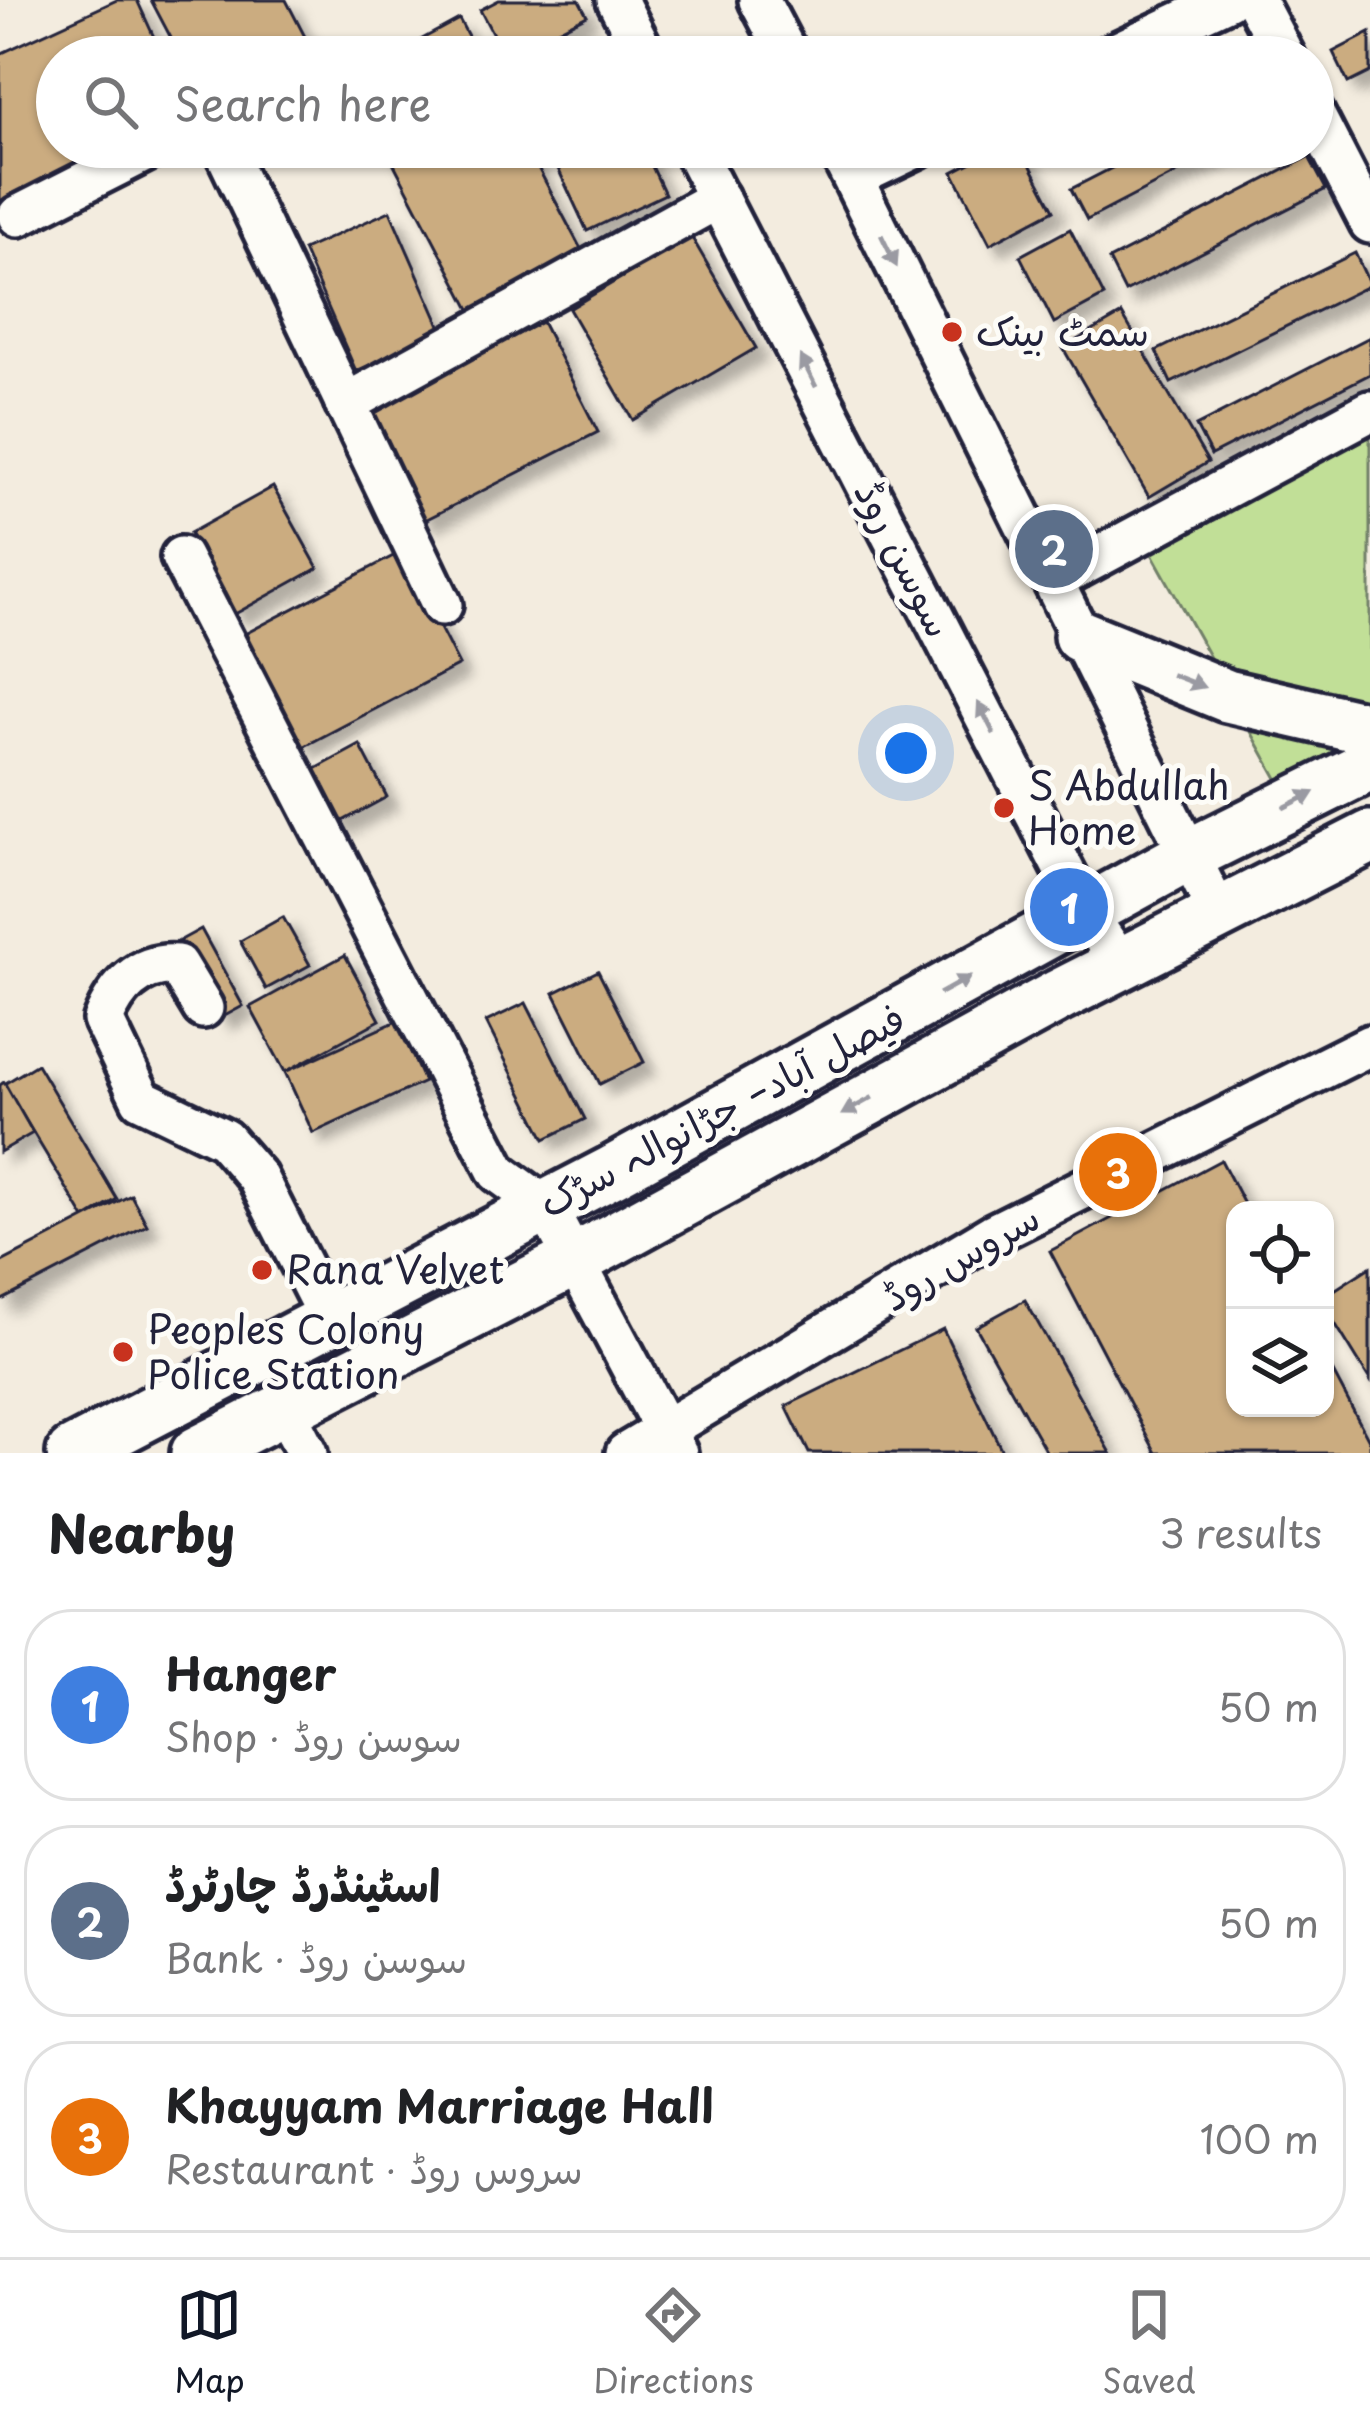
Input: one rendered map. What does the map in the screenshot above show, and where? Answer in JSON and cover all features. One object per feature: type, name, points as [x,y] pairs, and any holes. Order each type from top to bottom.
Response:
[{"type":"main road","points":[[1080,636],[1227,696],[1370,729]]},
{"type":"main road","name":"فیصل آباد– جڑانوالہ سڑک","points":[[73,1453],[546,1207],[1189,856],[1370,765]]},
{"type":"main road","name":"فیصل آباد– جڑانوالہ سڑک","points":[[196,1453],[296,1431],[575,1260],[1060,995],[1124,967],[1370,837]]},
{"type":"street","points":[[617,0],[635,36]]},
{"type":"street","points":[[759,0],[778,36]]},
{"type":"street","points":[[1151,36],[1227,0]]},
{"type":"street","points":[[1255,0],[1274,36]]},
{"type":"street","points":[[1334,153],[1370,223]]},
{"type":"street","points":[[18,216],[113,168]]},
{"type":"street","points":[[233,168],[442,604]]},
{"type":"street","name":"سوسن روڈ","points":[[703,168],[1086,913],[1124,967]]},
{"type":"street","points":[[848,168],[1220,917]]},
{"type":"street","points":[[345,404],[719,198]]},
{"type":"street","points":[[1053,581],[1370,411]]},
{"type":"street","points":[[181,557],[498,1172],[546,1207],[671,1442]]},
{"type":"street","points":[[203,1009],[176,965],[158,964],[116,988],[103,1020],[141,1099],[224,1139],[256,1177],[329,1319]]},
{"type":"street","name":"سروس روڈ","points":[[626,1453],[671,1442],[993,1234],[1370,1045]]},
{"type":"green space","points":[[1370,422],[1370,734],[1278,780],[1145,541]]},
{"type":"building","points":[[117,0],[137,0],[153,36],[39,36]]},
{"type":"building","points":[[151,0],[286,0],[305,36],[170,36]]},
{"type":"building","points":[[499,0],[579,0],[587,15],[546,36],[494,36],[480,10]]},
{"type":"building","points":[[459,19],[468,36],[428,36]]},
{"type":"building","points":[[1370,33],[1370,72],[1348,83],[1334,51]]},
{"type":"building","points":[[36,37],[36,168],[72,168],[0,201],[0,54]]},
{"type":"building","points":[[396,168],[538,168],[583,253],[472,313]]},
{"type":"building","points":[[558,168],[653,168],[665,194],[587,231]]},
{"type":"building","points":[[961,168],[1032,168],[1054,210],[990,244],[953,172]]},
{"type":"building","points":[[1112,168],[1187,168],[1087,220],[1071,189]]},
{"type":"building","points":[[1288,168],[1315,168],[1326,189],[1125,292],[1109,260]]},
{"type":"building","points":[[390,211],[443,332],[356,371],[303,250]]},
{"type":"building","points":[[1070,229],[1104,296],[1054,323],[1020,256]]},
{"type":"building","points":[[691,236],[756,348],[633,420],[569,309]]},
{"type":"building","points":[[1355,253],[1370,285],[1171,383],[1156,351]]},
{"type":"building","points":[[1122,314],[1208,462],[1149,497],[1063,348]]},
{"type":"building","points":[[542,322],[598,432],[425,520],[370,410]]},
{"type":"building","points":[[1370,337],[1370,374],[1211,455],[1196,426]]},
{"type":"building","points":[[273,487],[318,568],[235,614],[190,533]]},
{"type":"building","points":[[401,552],[459,665],[303,747],[245,634]]},
{"type":"building","points":[[360,745],[387,797],[337,824],[310,772]]},
{"type":"building","points":[[283,917],[310,965],[266,989],[240,941]]},
{"type":"building","points":[[201,929],[243,1006],[221,1018],[179,941]]},
{"type":"building","points":[[345,955],[380,1020],[285,1072],[250,1007]]},
{"type":"building","points":[[598,971],[644,1062],[600,1084],[554,993]]},
{"type":"building","points":[[526,1003],[585,1119],[545,1139],[486,1022]]},
{"type":"building","points":[[397,1021],[424,1082],[313,1133],[285,1072]]},
{"type":"building","points":[[37,1064],[117,1199],[85,1219],[4,1084]]},
{"type":"building","points":[[4,1082],[33,1133],[0,1152],[0,1085]]},
{"type":"building","points":[[1221,1160],[1242,1201],[1226,1201],[1226,1417],[1334,1417],[1334,1374],[1370,1442],[1370,1453],[1156,1453],[1050,1251]]},
{"type":"building","points":[[131,1195],[147,1225],[0,1301],[0,1263]]},
{"type":"building","points":[[1370,1267],[1370,1380],[1334,1322],[1334,1290]]},
{"type":"building","points":[[1025,1300],[1111,1453],[1047,1453],[976,1327]]},
{"type":"building","points":[[943,1329],[1003,1453],[809,1453],[786,1406]]},
{"type":"place","name":"سمٹ بینک","points":[[952,332]]},
{"type":"place","name":"اسٹینڈرڈ چارٹرڈ","points":[[1054,549]]},
{"type":"place","name":"S Abdullah Home","points":[[1004,808]]},
{"type":"place","name":"Hanger","points":[[1069,907]]},
{"type":"place","name":"Khayyam Marriage Hall","points":[[1118,1172]]},
{"type":"place","name":"Rana Velvet","points":[[262,1270]]},
{"type":"place","name":"Peoples Colony Police Station","points":[[123,1352]]}]
